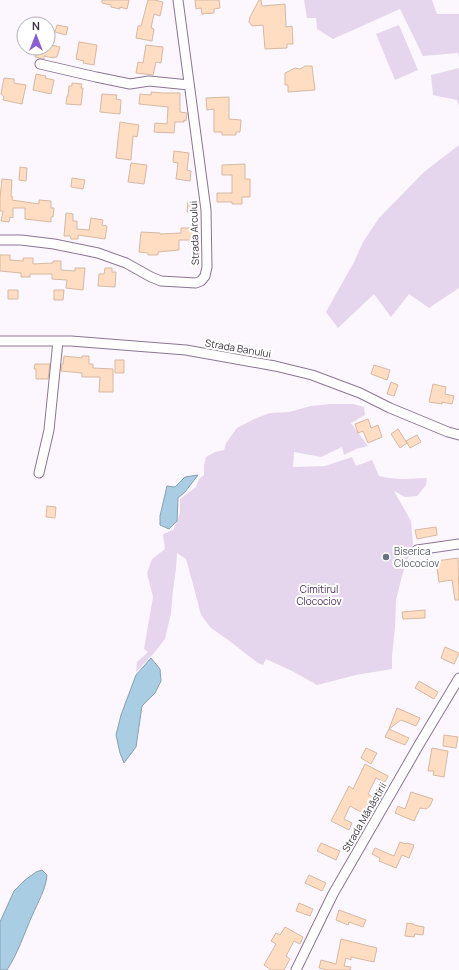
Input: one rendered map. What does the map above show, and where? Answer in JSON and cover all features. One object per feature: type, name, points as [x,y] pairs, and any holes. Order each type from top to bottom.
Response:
[{"type":"street","name":"Strada Arcului","points":[[0,240],[21,240],[54,244],[98,253],[126,263],[161,281],[196,283],[201,281],[205,276],[207,267],[206,210],[178,0]]},
{"type":"street","points":[[40,64],[130,84],[149,81],[189,84]]},
{"type":"street","name":"Strada Banului","points":[[0,341],[71,341],[186,350],[275,366],[319,378],[360,393],[390,408],[448,432],[459,435]]},
{"type":"street","points":[[39,473],[49,430],[58,341]]},
{"type":"street","points":[[417,550],[459,544]]},
{"type":"street","name":"Strada Mănăstirii","points":[[296,970],[333,894],[416,749],[459,678]]},
{"type":"green space","points":[[304,0],[432,0],[437,14],[459,14],[459,57],[458,53],[423,56],[400,9],[333,39],[317,29],[316,18],[307,18]]},
{"type":"green space","points":[[399,25],[418,70],[395,80],[376,34]]},
{"type":"green space","points":[[459,68],[459,106],[457,100],[433,95],[431,75]]},
{"type":"green space","points":[[459,145],[459,288],[429,308],[409,294],[391,317],[374,294],[338,328],[326,312],[354,262],[363,242],[379,218],[424,172]]},
{"type":"green space","name":"Cimitirul Clocociov","points":[[353,404],[364,407],[365,415],[351,423],[368,446],[356,449],[344,455],[342,447],[321,457],[294,452],[293,467],[325,466],[352,457],[356,466],[372,460],[379,476],[397,479],[427,478],[426,485],[417,496],[405,497],[394,491],[411,521],[413,544],[402,576],[396,600],[392,669],[356,675],[317,685],[266,659],[263,665],[258,663],[211,628],[201,615],[186,559],[177,553],[171,613],[165,639],[136,672],[137,662],[148,652],[144,649],[153,597],[147,573],[152,559],[165,549],[163,534],[173,530],[180,513],[180,499],[196,487],[199,479],[204,475],[206,457],[215,452],[224,450],[226,443],[237,428],[254,419],[270,413],[289,412],[311,406]]},
{"type":"water","points":[[198,475],[185,492],[178,498],[177,521],[169,529],[160,525],[160,516],[167,486],[175,487],[185,477]]},
{"type":"water","points":[[151,658],[160,669],[161,681],[155,693],[142,706],[136,747],[124,763],[116,735],[121,715],[136,675]]},
{"type":"water","points":[[42,870],[47,875],[41,896],[11,964],[7,970],[0,970],[0,922],[14,891],[25,880],[36,872]]},
{"type":"building","points":[[102,0],[129,0],[127,9],[120,7],[120,9],[102,3]]},
{"type":"building","points":[[148,0],[163,2],[160,16],[154,14],[151,28],[154,29],[152,41],[136,38],[138,26],[141,26]]},
{"type":"building","points":[[195,0],[219,0],[220,8],[214,9],[214,13],[202,14],[201,8],[196,9]]},
{"type":"building","points":[[259,0],[261,0],[262,6],[285,4],[286,27],[292,26],[293,44],[287,44],[287,48],[265,49],[263,25],[252,26],[249,22]]},
{"type":"building","points":[[57,25],[68,27],[66,35],[56,32]]},
{"type":"building","points":[[79,42],[97,45],[94,65],[83,63],[84,61],[76,59]]},
{"type":"building","points":[[146,45],[163,47],[161,63],[156,62],[153,75],[136,73],[138,62],[143,63]]},
{"type":"building","points":[[56,46],[60,47],[57,57],[54,58],[44,56],[56,56]]},
{"type":"building","points":[[44,56],[44,59],[35,57]]},
{"type":"building","points":[[305,66],[312,66],[315,90],[288,92],[288,85],[285,85],[285,73],[295,68],[300,69]]},
{"type":"building","points":[[36,74],[46,76],[45,78],[54,80],[51,94],[33,90]]},
{"type":"building","points":[[4,78],[14,79],[14,83],[26,85],[22,104],[3,100],[4,97],[1,94]]},
{"type":"building","points":[[72,83],[82,84],[81,105],[66,104],[69,86],[72,86]]},
{"type":"building","points":[[151,92],[180,93],[180,112],[187,113],[186,121],[175,122],[174,133],[154,132],[155,123],[167,124],[168,107],[139,104],[140,94],[151,95]]},
{"type":"building","points":[[102,94],[117,95],[116,99],[121,100],[120,114],[100,112]]},
{"type":"building","points":[[229,97],[229,119],[241,120],[240,132],[236,132],[236,135],[222,135],[222,132],[214,132],[214,109],[207,110],[206,98]]},
{"type":"building","points":[[120,122],[139,125],[137,137],[133,136],[131,160],[116,158]]},
{"type":"building","points":[[174,151],[189,153],[187,170],[191,171],[190,181],[176,179],[178,163],[173,162]]},
{"type":"building","points":[[131,163],[147,165],[144,184],[128,182]]},
{"type":"building","points":[[245,164],[245,179],[250,179],[250,197],[242,197],[242,204],[217,202],[217,193],[232,193],[232,175],[222,175],[222,165]]},
{"type":"building","points":[[20,167],[27,168],[26,181],[19,180]]},
{"type":"building","points":[[72,178],[85,180],[83,189],[71,187]]},
{"type":"building","points":[[2,179],[12,180],[12,200],[39,204],[39,200],[51,201],[51,208],[54,208],[51,222],[25,219],[25,208],[13,208],[13,218],[10,217],[9,222],[1,221],[3,211],[0,211]]},
{"type":"building","points":[[188,201],[197,201],[197,212],[187,212]]},
{"type":"building","points":[[66,213],[73,214],[73,221],[77,221],[77,229],[89,230],[91,218],[103,220],[102,225],[107,226],[105,239],[78,235],[78,239],[71,239],[70,236],[64,236]]},
{"type":"building","points":[[181,228],[194,228],[194,240],[179,240],[179,250],[158,252],[158,255],[148,255],[148,253],[139,252],[141,232],[160,234],[181,233]]},
{"type":"building","points":[[0,255],[10,255],[10,260],[23,261],[23,258],[33,258],[33,264],[61,261],[61,270],[75,271],[75,268],[85,268],[83,290],[66,288],[67,280],[52,279],[52,274],[30,274],[30,277],[21,277],[21,273],[0,271]]},
{"type":"building","points":[[105,268],[112,268],[112,272],[116,272],[115,287],[98,286],[99,274],[104,274]]},
{"type":"building","points":[[8,290],[18,290],[18,299],[8,299]]},
{"type":"building","points":[[54,290],[64,290],[63,300],[54,300]]},
{"type":"building","points":[[64,356],[82,358],[82,356],[89,356],[89,364],[93,364],[93,368],[113,369],[113,392],[99,392],[100,377],[82,377],[82,373],[61,371]]},
{"type":"building","points":[[115,360],[124,360],[124,373],[115,373]]},
{"type":"building","points":[[35,364],[50,364],[48,379],[36,379],[36,369],[34,369]]},
{"type":"building","points":[[374,365],[390,370],[387,380],[371,374]]},
{"type":"building","points":[[391,382],[398,385],[394,396],[387,394]]},
{"type":"building","points":[[433,384],[446,387],[445,394],[454,396],[452,404],[429,402]]},
{"type":"building","points":[[368,419],[371,428],[378,425],[382,437],[368,443],[363,431],[358,433],[355,424]]},
{"type":"building","points":[[398,429],[407,443],[400,448],[391,434]]},
{"type":"building","points":[[417,435],[421,442],[410,448],[406,441]]},
{"type":"building","points":[[47,506],[56,507],[55,518],[46,517]]},
{"type":"building","points":[[436,527],[437,535],[417,539],[415,530]]},
{"type":"building","points":[[458,558],[459,600],[455,600],[452,580],[439,582],[436,561]]},
{"type":"building","points":[[425,610],[425,618],[403,619],[402,612]]},
{"type":"building","points":[[445,647],[459,653],[454,664],[441,658]]},
{"type":"building","points":[[419,681],[438,692],[434,699],[415,688]]},
{"type":"building","points":[[397,708],[420,718],[416,726],[401,720],[389,729]]},
{"type":"building","points":[[389,729],[409,738],[405,745],[385,737]]},
{"type":"building","points":[[444,735],[458,737],[456,748],[443,746]]},
{"type":"building","points":[[366,748],[377,753],[371,764],[361,758]]},
{"type":"building","points":[[432,748],[448,751],[444,777],[433,775],[434,771],[428,771]]},
{"type":"building","points":[[365,764],[388,776],[385,782],[376,778],[368,794],[372,797],[363,813],[350,806],[344,819],[352,823],[349,830],[331,821],[349,786],[353,789]]},
{"type":"building","points":[[411,792],[433,799],[430,806],[426,809],[420,808],[414,821],[395,813],[398,806],[405,809]]},
{"type":"building","points":[[400,842],[414,845],[409,858],[402,855],[396,868],[379,861],[380,858],[372,854],[375,848],[394,856]]},
{"type":"building","points":[[321,843],[340,851],[336,860],[317,851]]},
{"type":"building","points":[[309,875],[326,883],[322,891],[305,883]]},
{"type":"building","points":[[299,903],[313,909],[310,916],[296,911]]},
{"type":"building","points":[[339,910],[366,920],[363,927],[349,922],[348,925],[336,920]]},
{"type":"building","points":[[407,923],[424,927],[423,935],[415,934],[414,937],[405,936]]},
{"type":"building","points":[[285,927],[303,937],[300,944],[294,941],[286,956],[290,959],[284,970],[271,970],[264,965],[276,944],[271,941],[276,933],[280,935]]},
{"type":"building","points":[[341,939],[377,948],[374,962],[351,957],[351,960],[346,958],[344,966],[351,967],[350,970],[327,970],[319,968],[321,960],[336,964]]},
{"type":"place","name":"Biserica Clocociov","points":[[386,557]]}]
